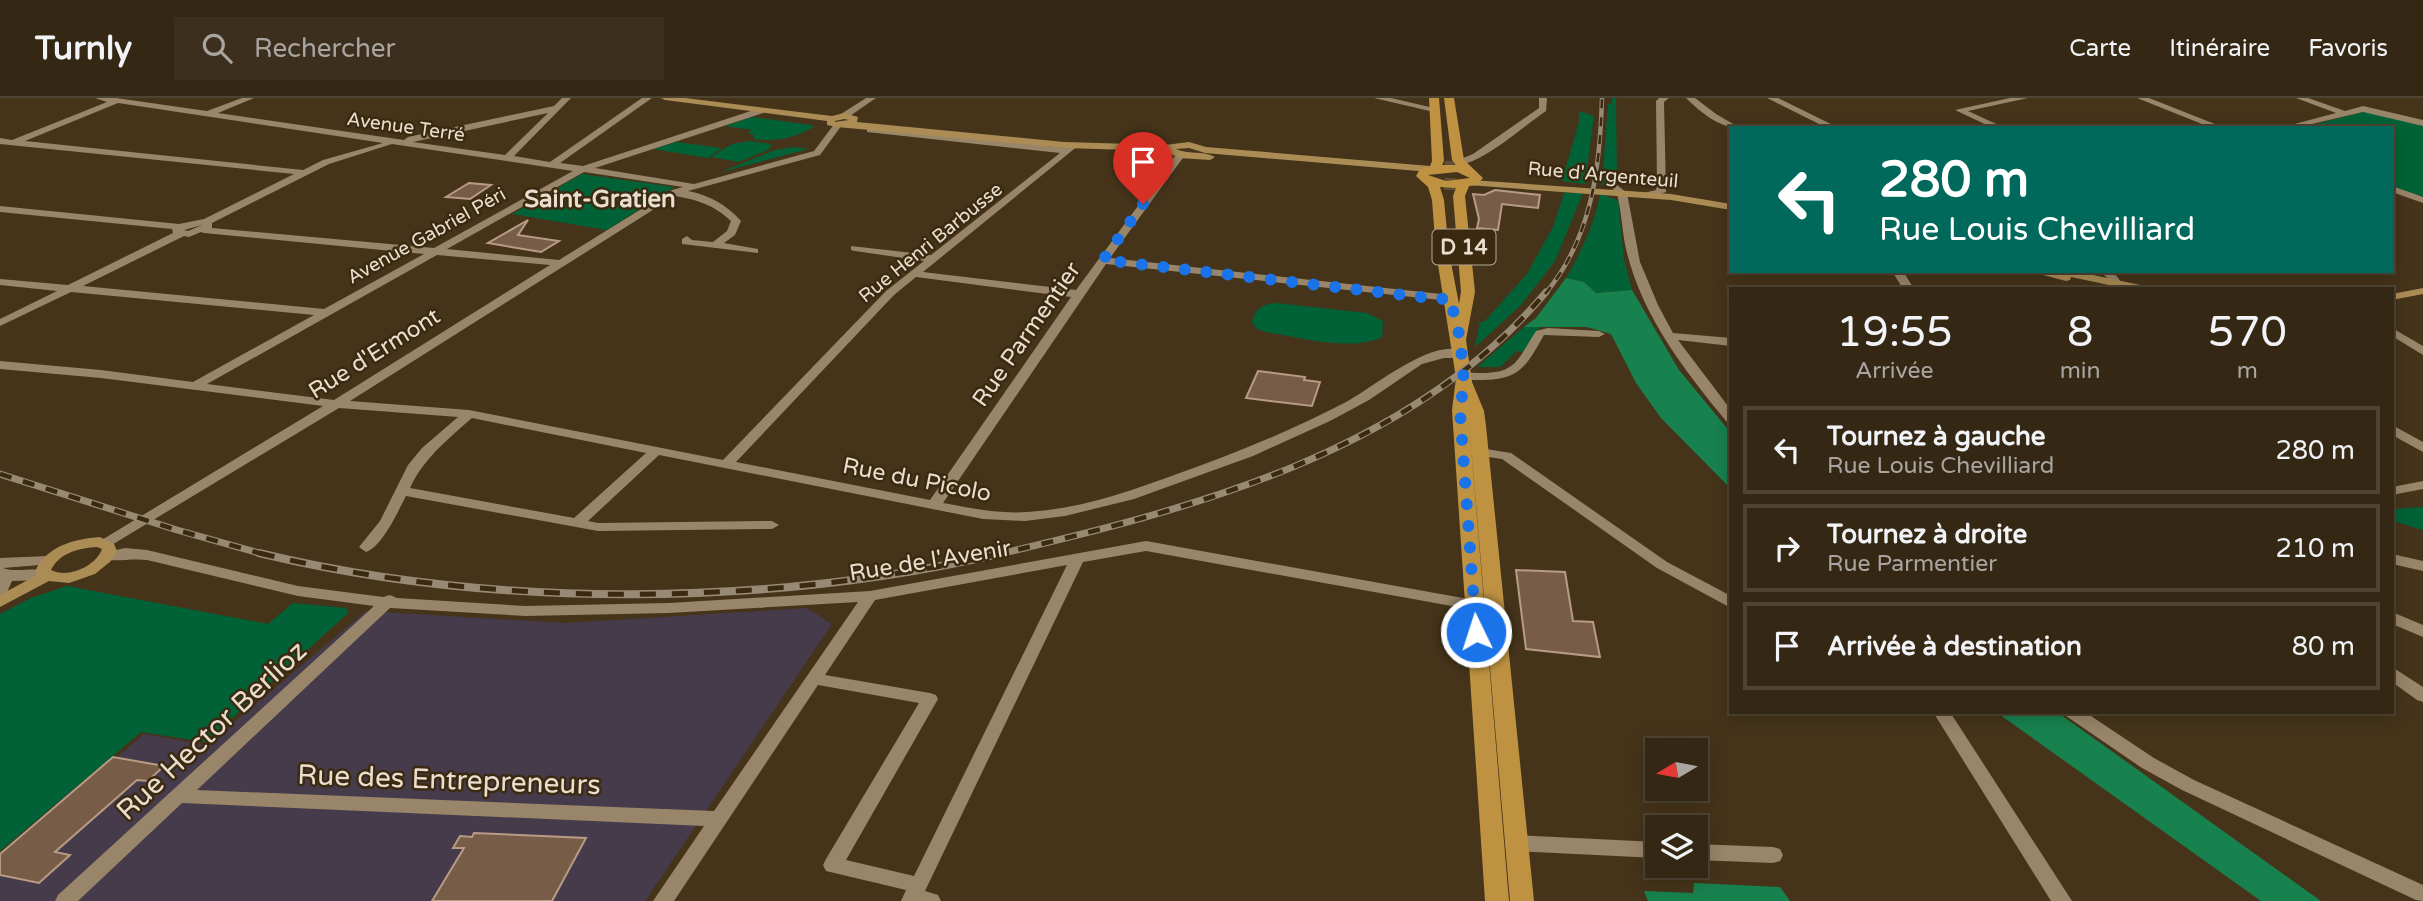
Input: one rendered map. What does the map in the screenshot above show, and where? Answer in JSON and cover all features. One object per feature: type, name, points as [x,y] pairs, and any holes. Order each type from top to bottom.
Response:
[{"type":"main road","name":"D 14","points":[[1447,98],[1461,171],[1459,196],[1468,292],[1460,338]]},
{"type":"main road","name":"D 14","points":[[1436,102],[1461,171]]},
{"type":"main road","name":"D 14","points":[[1436,102],[1438,161],[1430,174],[1437,191],[1440,234],[1450,298],[1460,338],[1464,379],[1460,411],[1472,451],[1522,901]]},
{"type":"main road","points":[[1430,174],[1461,171]]},
{"type":"main road","name":"D 14","points":[[1448,278],[1448,190],[1459,290],[1466,312]]},
{"type":"main road","name":"D 14","points":[[1472,451],[1474,605],[1497,901]]},
{"type":"street","name":"Avenue Terré","points":[[99,98],[688,185],[708,183]]},
{"type":"street","points":[[206,114],[250,98]]},
{"type":"street","points":[[507,158],[567,98]]},
{"type":"street","points":[[551,165],[648,98]]},
{"type":"street","points":[[665,98],[1072,148],[1264,155],[1430,174]]},
{"type":"street","points":[[715,246],[732,233],[736,221],[723,209],[695,195],[697,190],[708,183],[817,153],[823,148],[828,134],[872,98]]},
{"type":"street","points":[[1378,98],[1436,102]]},
{"type":"street","points":[[1461,171],[1476,156],[1543,109],[1543,98]]},
{"type":"street","points":[[1647,195],[1661,192],[1660,101],[1665,98]]},
{"type":"street","points":[[1690,98],[1713,116],[1732,126]]},
{"type":"street","points":[[1772,98],[1831,126]]},
{"type":"street","points":[[1996,126],[1959,110],[2024,98]]},
{"type":"street","points":[[2141,98],[2216,126]]},
{"type":"street","points":[[2300,98],[2343,113]]},
{"type":"street","points":[[0,147],[117,101]]},
{"type":"street","points":[[205,226],[301,172],[345,155],[557,108]]},
{"type":"street","name":"Avenue Gabriel Péri","points":[[195,386],[581,170],[763,110]]},
{"type":"street","points":[[2291,126],[2343,113],[2376,111],[2423,123]]},
{"type":"street","points":[[2408,118],[2423,115]]},
{"type":"street","points":[[844,121],[1072,148]]},
{"type":"street","points":[[0,141],[301,172]]},
{"type":"street","name":"Rue Henri Barbusse","points":[[727,464],[876,307],[1072,148]]},
{"type":"street","points":[[1180,151],[1294,165],[1430,174]]},
{"type":"street","name":"Rue Parmentier","points":[[934,505],[1180,151]]},
{"type":"street","points":[[1264,155],[1294,165]]},
{"type":"street","name":"Rue d'Argenteuil","points":[[1461,171],[1729,205]]},
{"type":"street","name":"Rue d'Ermont","points":[[47,571],[63,578],[85,572],[111,545],[179,499],[677,191],[708,183]]},
{"type":"street","points":[[2394,190],[2423,200]]},
{"type":"street","points":[[1619,191],[1635,262],[1668,336],[1687,366],[1729,416]]},
{"type":"street","name":"Rue d'Argenteuil","points":[[1619,191],[1661,192],[1729,205]]},
{"type":"street","name":"Rue d'Ermont","points":[[664,199],[676,195],[695,195]]},
{"type":"street","points":[[0,209],[180,230],[205,226],[560,262]]},
{"type":"street","points":[[0,323],[180,230]]},
{"type":"street","points":[[687,239],[686,242],[754,251]]},
{"type":"street","points":[[855,247],[935,259]]},
{"type":"street","points":[[1103,260],[1438,299],[1450,298]]},
{"type":"street","points":[[2044,273],[2118,287]]},
{"type":"street","points":[[2065,273],[2118,287]]},
{"type":"street","points":[[2106,273],[2118,287]]},
{"type":"street","points":[[915,274],[1079,294]]},
{"type":"street","points":[[0,282],[324,312]]},
{"type":"street","points":[[2394,290],[2423,285]]},
{"type":"street","points":[[2394,297],[2423,291]]},
{"type":"street","points":[[1464,379],[1511,374],[1520,368],[1540,333],[1548,331],[1599,334]]},
{"type":"street","points":[[2394,332],[2423,351]]},
{"type":"street","points":[[1668,336],[1729,342]]},
{"type":"street","name":"Rue du Picolo","points":[[0,365],[336,404],[469,414],[983,515],[1025,517],[1065,512],[1129,496],[1248,453],[1365,397],[1418,361],[1444,354],[1461,354]]},
{"type":"street","points":[[366,547],[386,522],[413,468],[427,451],[469,414]]},
{"type":"street","points":[[2394,430],[2423,448]]},
{"type":"street","points":[[577,523],[656,451]]},
{"type":"street","points":[[1472,451],[1506,456],[1662,565],[1729,602]]},
{"type":"street","points":[[2394,491],[2423,485]]},
{"type":"street","points":[[402,491],[598,527],[772,525]]},
{"type":"street","name":"Rue d'Ermont","points":[[0,602],[47,571],[75,546],[92,542],[111,545]]},
{"type":"street","name":"Rue de l'Avenir","points":[[111,545],[125,553],[147,555],[298,591],[526,611],[669,608],[870,596],[1146,546],[1474,605]]},
{"type":"street","points":[[815,679],[930,699],[834,865],[918,896],[1078,558]]},
{"type":"street","points":[[2394,559],[2423,566]]},
{"type":"street","points":[[0,593],[2,570],[47,571]]},
{"type":"street","points":[[663,901],[870,596]]},
{"type":"street","name":"Rue Hector Berlioz","points":[[65,901],[390,600]]},
{"type":"street","points":[[2394,618],[2423,632]]},
{"type":"street","points":[[2397,677],[2423,696]]},
{"type":"street","points":[[1942,714],[2062,901]]},
{"type":"street","points":[[2075,714],[2148,763],[2188,785],[2423,894]]},
{"type":"street","name":"Rue des Entrepreneurs","points":[[178,796],[718,819]]},
{"type":"street","points":[[1515,843],[1645,849]]},
{"type":"street","points":[[1708,852],[1773,855]]},
{"type":"shaded area","points":[[807,608],[832,624],[645,901],[0,901],[0,857],[144,734],[207,745],[366,611],[566,623]]},
{"type":"green space","points":[[1612,98],[1616,98],[1617,186],[1602,185],[1608,104],[1611,104]]},
{"type":"green space","points":[[1579,111],[1594,116],[1585,184],[1562,181],[1579,122]]},
{"type":"green space","points":[[2363,112],[2387,115],[2423,126],[2423,197],[2394,187],[2394,126],[2308,126]]},
{"type":"green space","points":[[752,117],[814,127],[792,136],[770,140],[753,139],[754,135],[748,133],[752,130],[725,126]]},
{"type":"green space","points":[[749,141],[771,144],[770,149],[739,162],[711,157],[732,144]]},
{"type":"green space","points":[[676,142],[722,148],[708,158],[653,149]]},
{"type":"green space","points":[[794,147],[808,149],[721,172],[775,150]]},
{"type":"green space","points":[[582,174],[674,187],[607,230],[512,214]]},
{"type":"green space","points":[[1564,193],[1583,193],[1555,261],[1521,305],[1475,347],[1480,322],[1484,322],[1527,274],[1553,227]]},
{"type":"green space","points":[[1600,194],[1618,200],[1624,259],[1632,290],[1596,293],[1584,282],[1566,278],[1587,238]]},
{"type":"green space","points":[[1566,278],[1584,282],[1596,293],[1632,290],[1679,370],[1729,431],[1729,487],[1661,418],[1636,383],[1611,334],[1587,327],[1524,327],[1536,318]]},
{"type":"green space","points":[[1276,303],[1367,313],[1383,321],[1382,337],[1355,343],[1340,343],[1309,340],[1257,329],[1252,322],[1257,310]]},
{"type":"green space","points":[[1524,327],[1540,327],[1523,352],[1517,351],[1500,367],[1477,367]]},
{"type":"green space","points":[[2423,507],[2423,530],[2394,522],[2394,509]]},
{"type":"green space","points":[[67,586],[268,624],[293,603],[346,608],[348,613],[206,742],[141,732],[0,851],[0,614],[31,598]]},
{"type":"green space","points":[[1999,714],[2060,714],[2321,901],[2261,901]]},
{"type":"green space","points":[[1694,883],[1780,887],[1790,901],[1648,901],[1644,891],[1693,893]]},
{"type":"building","points":[[469,183],[491,185],[470,199],[446,197]]},
{"type":"building","points":[[1495,190],[1540,195],[1538,208],[1502,204],[1498,230],[1477,228],[1479,219],[1473,194],[1484,195]]},
{"type":"building","points":[[528,220],[518,235],[559,241],[541,252],[488,243]]},
{"type":"building","points":[[1258,371],[1305,377],[1304,380],[1320,382],[1312,406],[1246,398]]},
{"type":"building","points":[[1516,570],[1565,572],[1573,621],[1593,622],[1600,657],[1526,649]]},
{"type":"building","points":[[113,757],[164,766],[148,781],[137,780],[55,852],[70,855],[39,883],[0,875],[0,854]]},
{"type":"building","points":[[474,833],[586,838],[552,901],[432,901],[464,848],[453,848],[460,836],[472,837]]},
{"type":"tunnel","points":[[1450,190],[1451,161]]},
{"type":"railway","points":[[1545,294],[1561,272],[1583,226],[1599,150],[1602,98]]},
{"type":"railway","points":[[995,555],[1145,517],[1220,494],[1294,467],[1364,434],[1431,395],[1492,348],[1546,292]]},
{"type":"railway","points":[[0,474],[266,555]]},
{"type":"railway","points":[[259,553],[348,571],[440,584],[535,592],[631,594],[821,584],[914,571],[1003,553]]},
{"type":"district","name":"Saint-Gratien","points":[[600,199]]},
{"type":"route","points":[[1143,204],[1103,260],[1438,299],[1450,298],[1452,315],[1460,338],[1464,382],[1460,411],[1476,632]]}]
